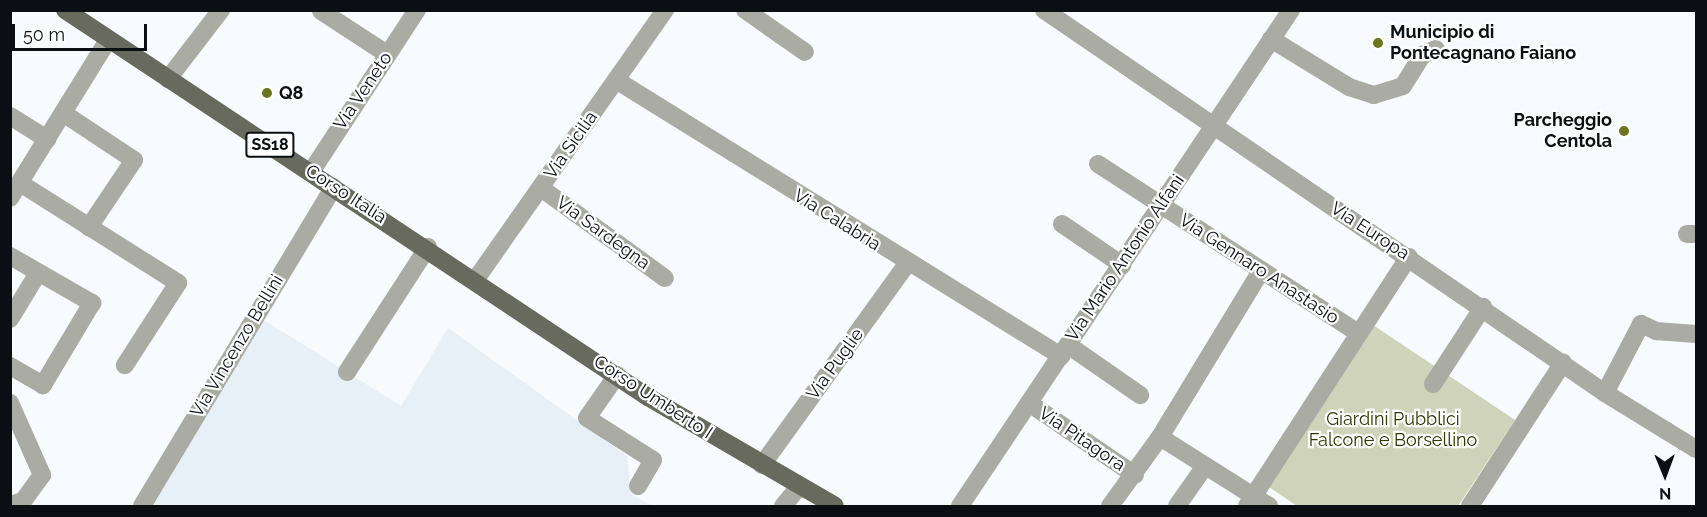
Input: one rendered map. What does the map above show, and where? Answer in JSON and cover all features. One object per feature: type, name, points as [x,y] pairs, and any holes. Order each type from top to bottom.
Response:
[{"type":"main road","name":"Corso Italia","points":[[65,10],[476,279]]},
{"type":"main road","name":"Corso Umberto I","points":[[476,279],[617,375],[762,465],[835,507]]},
{"type":"street","name":"Via Sicilia","points":[[476,279],[664,10]]},
{"type":"street","points":[[745,10],[805,52]]},
{"type":"street","name":"Via Europa","points":[[1044,10],[1213,127],[1483,307],[1605,393],[1696,449]]},
{"type":"street","name":"Via Mario Antonio Alfani","points":[[960,507],[1291,10]]},
{"type":"street","points":[[321,11],[387,54]]},
{"type":"street","points":[[168,79],[214,13]]},
{"type":"street","name":"Via Veneto","points":[[311,172],[387,54],[409,14]]},
{"type":"street","points":[[1271,39],[1349,87],[1374,94],[1403,86],[1422,55],[1436,49]]},
{"type":"street","points":[[108,40],[15,190],[89,227],[178,282],[125,365]]},
{"type":"street","name":"Via Calabria","points":[[616,80],[907,264],[1064,350],[1140,395]]},
{"type":"street","points":[[63,113],[134,160],[89,227]]},
{"type":"street","points":[[10,116],[47,139]]},
{"type":"street","name":"Via Gennaro Anastasio","points":[[1098,164],[1358,333]]},
{"type":"street","name":"Via Vincenzo Bellini","points":[[142,507],[334,186]]},
{"type":"street","name":"Via Sardegna","points":[[541,188],[665,278]]},
{"type":"street","points":[[1062,224],[1122,265]]},
{"type":"street","points":[[347,372],[428,247]]},
{"type":"street","points":[[10,256],[92,303],[43,385],[13,373]]},
{"type":"street","points":[[1160,437],[1257,503],[1358,333],[1409,257]]},
{"type":"street","name":"Via Puglie","points":[[762,465],[907,264]]},
{"type":"street","points":[[1117,504],[1261,270]]},
{"type":"street","points":[[10,319],[38,273]]},
{"type":"street","points":[[1433,384],[1483,307]]},
{"type":"street","points":[[1605,393],[1641,324],[1656,331],[1696,334]]},
{"type":"street","points":[[1470,507],[1563,363]]},
{"type":"street","points":[[617,375],[587,418],[653,460],[638,486]]},
{"type":"street","points":[[10,403],[42,475],[23,501],[10,505]]},
{"type":"street","name":"Via Pitagora","points":[[1029,403],[1135,476]]},
{"type":"street","points":[[1177,507],[1205,466]]},
{"type":"street","points":[[783,507],[800,486]]},
{"type":"shaded area","points":[[261,318],[401,406],[448,328],[627,456],[631,494],[652,506],[148,506]]},
{"type":"green space","name":"Giardini Pubblici Falcone e Borsellino","points":[[1373,325],[1515,420],[1458,506],[1297,506],[1266,485]]},
{"type":"place","name":"Municipio di Pontecagnano Faiano","points":[[1378,43]]},
{"type":"place","name":"Q8","points":[[267,93]]},
{"type":"place","name":"Parcheggio Centola","points":[[1624,131]]}]
